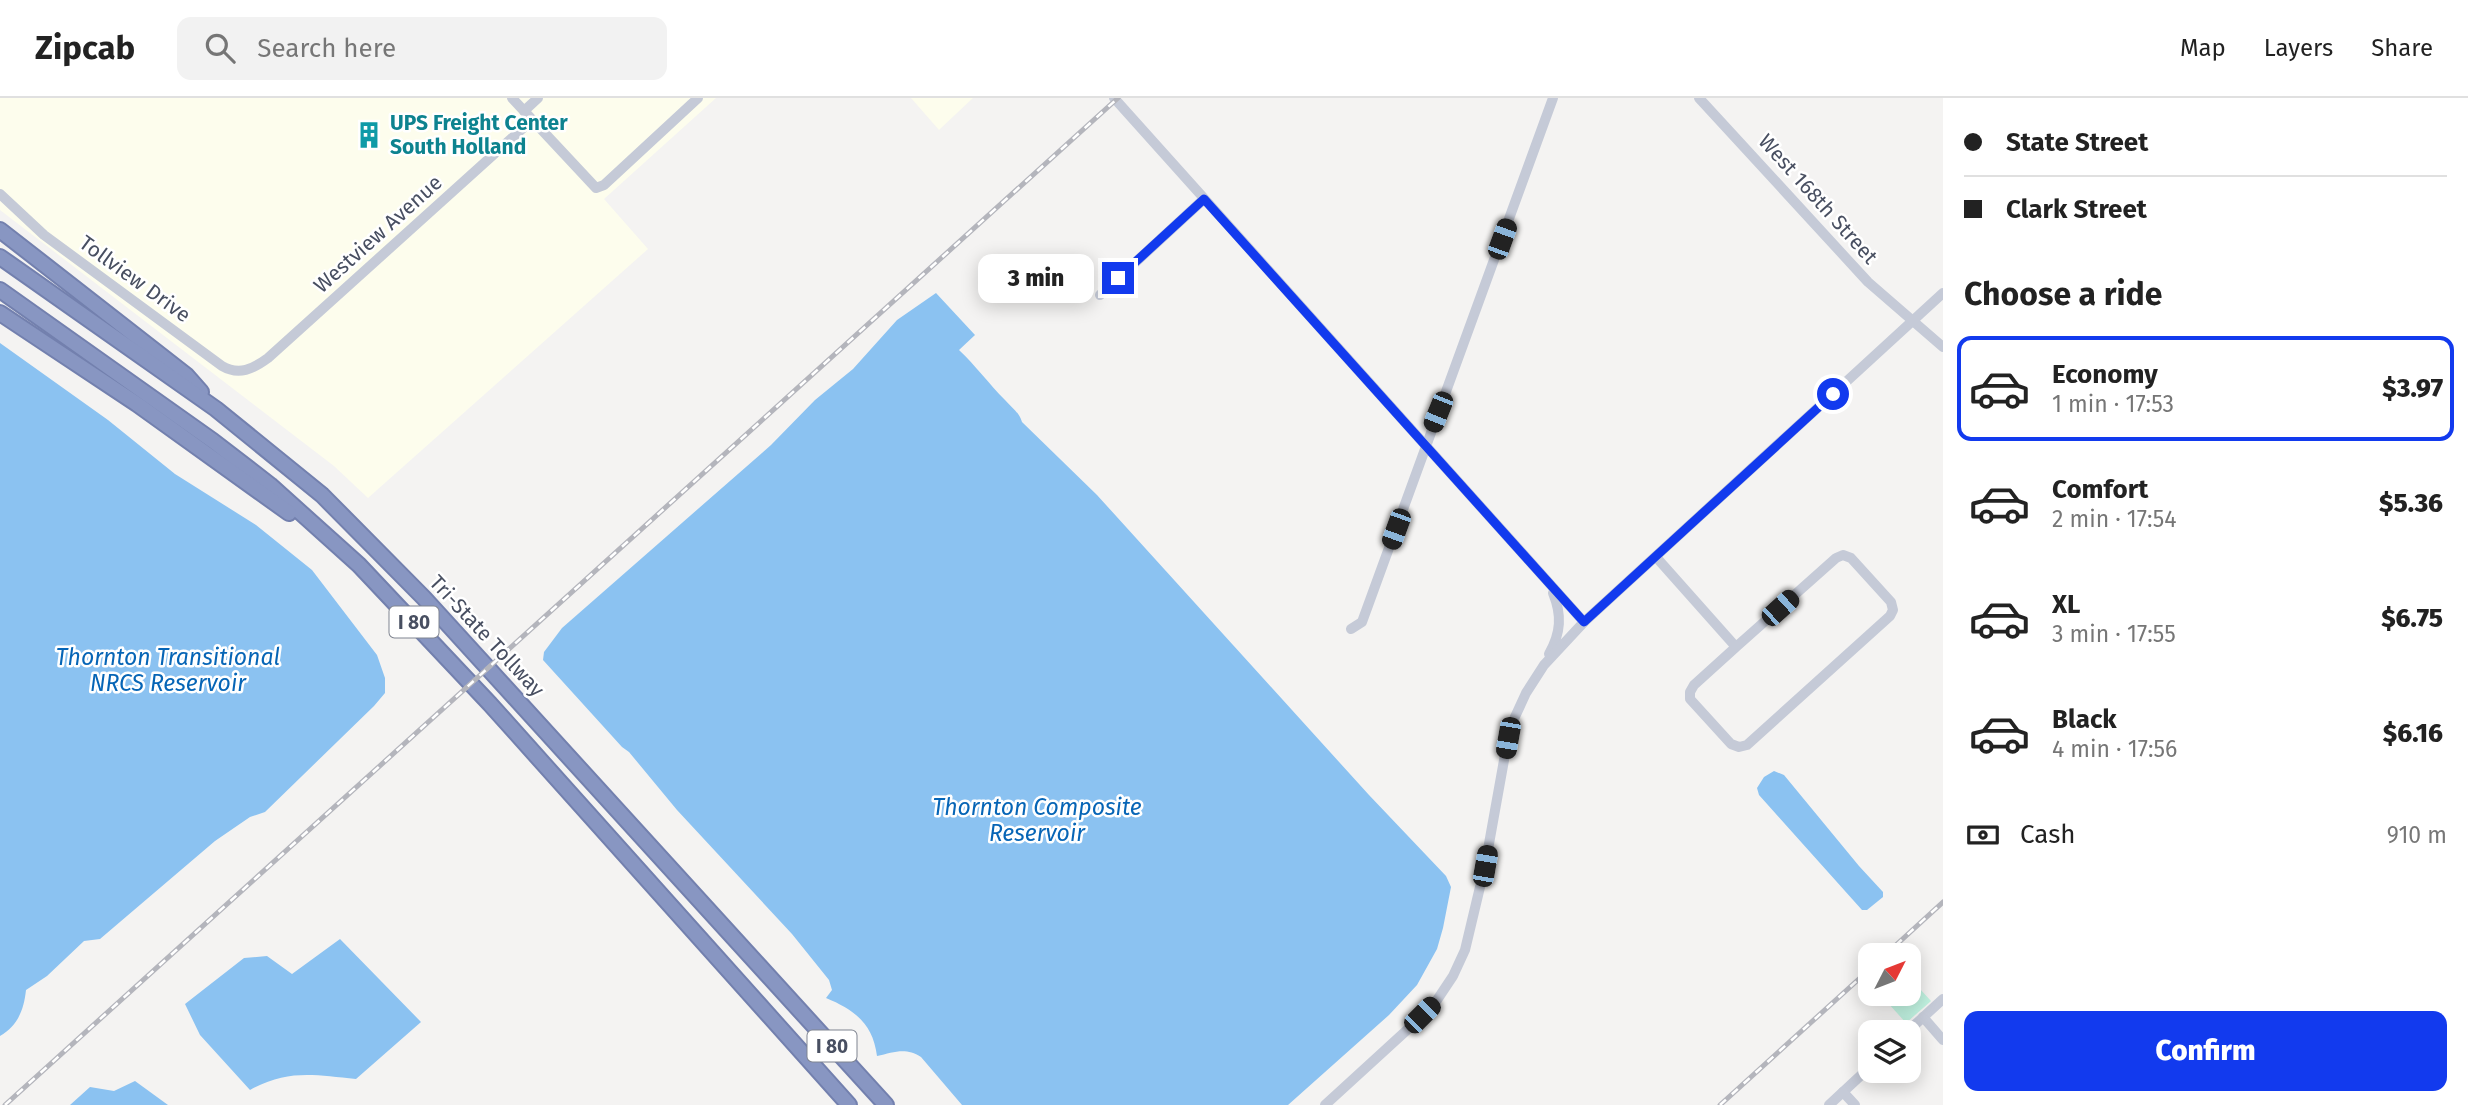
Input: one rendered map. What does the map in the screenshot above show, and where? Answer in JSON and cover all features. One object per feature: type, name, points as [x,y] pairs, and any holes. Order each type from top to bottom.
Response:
[{"type":"highway","points":[[0,230],[186,375],[216,409]]},
{"type":"highway","name":"Tri-State Tollway","points":[[0,257],[216,409],[322,495],[381,553],[886,1105]]},
{"type":"highway","name":"Tri-State Tollway","points":[[0,290],[213,441],[270,485],[359,565],[490,704],[849,1105]]},
{"type":"highway","points":[[0,315],[138,404],[359,565]]},
{"type":"street","points":[[512,98],[596,188],[604,184],[698,98]]},
{"type":"street","points":[[524,111],[538,98]]},
{"type":"street","points":[[1114,98],[1584,622]]},
{"type":"street","points":[[1351,629],[1362,622],[1553,98]]},
{"type":"street","name":"West 168th Street","points":[[1699,98],[1868,282],[1943,348]]},
{"type":"street","name":"Westview Avenue","points":[[246,371],[268,358],[532,120]]},
{"type":"street","name":"Tollview Drive","points":[[4,198],[44,236],[222,366],[229,370],[246,371]]},
{"type":"street","points":[[1100,295],[1204,199]]},
{"type":"street","points":[[1544,665],[1584,622],[1943,293]]},
{"type":"street","points":[[1843,555],[1851,558],[1891,602],[1893,610],[1890,616],[1747,745],[1739,747],[1731,744],[1690,699],[1694,685],[1736,647],[1836,558],[1843,555]]},
{"type":"street","points":[[1656,557],[1736,647]]},
{"type":"street","points":[[1325,1105],[1437,1000],[1453,976],[1465,950],[1482,878],[1508,738],[1526,693],[1544,665],[1559,632],[1560,614],[1550,584]]},
{"type":"street","points":[[1920,1020],[1943,999]]},
{"type":"street","points":[[1923,1017],[1943,1040]]},
{"type":"street","points":[[1829,1105],[1858,1078]]},
{"type":"street","points":[[1843,1092],[1855,1105]]},
{"type":"shaded area","points":[[0,98],[716,98],[604,199],[648,249],[368,498],[334,466],[0,210]]},
{"type":"shaded area","points":[[911,98],[973,98],[939,130]]},
{"type":"green space","points":[[1922,991],[1931,1001],[1909,1020],[1903,1020],[1891,1006],[1922,1006]]},
{"type":"water","name":"Thornton Composite Reservoir","points":[[936,293],[975,335],[959,350],[1015,410],[1022,422],[1097,495],[1446,876],[1451,887],[1437,949],[1417,985],[1389,1015],[1288,1105],[962,1105],[916,1054],[905,1051],[877,1056],[871,1035],[861,1020],[854,1013],[826,998],[832,990],[829,980],[792,934],[543,660],[544,652],[562,628],[771,445],[815,400],[853,369],[897,320]]},
{"type":"water","name":"Thornton Transitional NRCS Reservoir","points":[[0,343],[108,420],[175,474],[256,525],[312,570],[377,655],[385,678],[385,693],[265,812],[250,817],[215,841],[100,939],[84,941],[47,976],[26,990],[19,1016],[0,1036]]},
{"type":"water","points":[[1774,771],[1784,775],[1883,892],[1883,897],[1867,910],[1862,910],[1759,795],[1757,788],[1764,777]]},
{"type":"water","points":[[340,939],[421,1022],[356,1079],[314,1075],[289,1076],[250,1090],[200,1035],[185,1004],[244,958],[267,956],[292,974]]},
{"type":"water","points":[[135,1081],[168,1105],[70,1105],[90,1087],[114,1091]]},
{"type":"railway","points":[[5,1105],[1118,98]]},
{"type":"railway","points":[[1898,943],[1943,902]]},
{"type":"railway","points":[[1720,1105],[1858,980]]},
{"type":"place","name":"UPS Freight Center South Holland","points":[[369,135]]},
{"type":"route","points":[[1118,278],[1204,199],[1584,622],[1833,394]]}]
